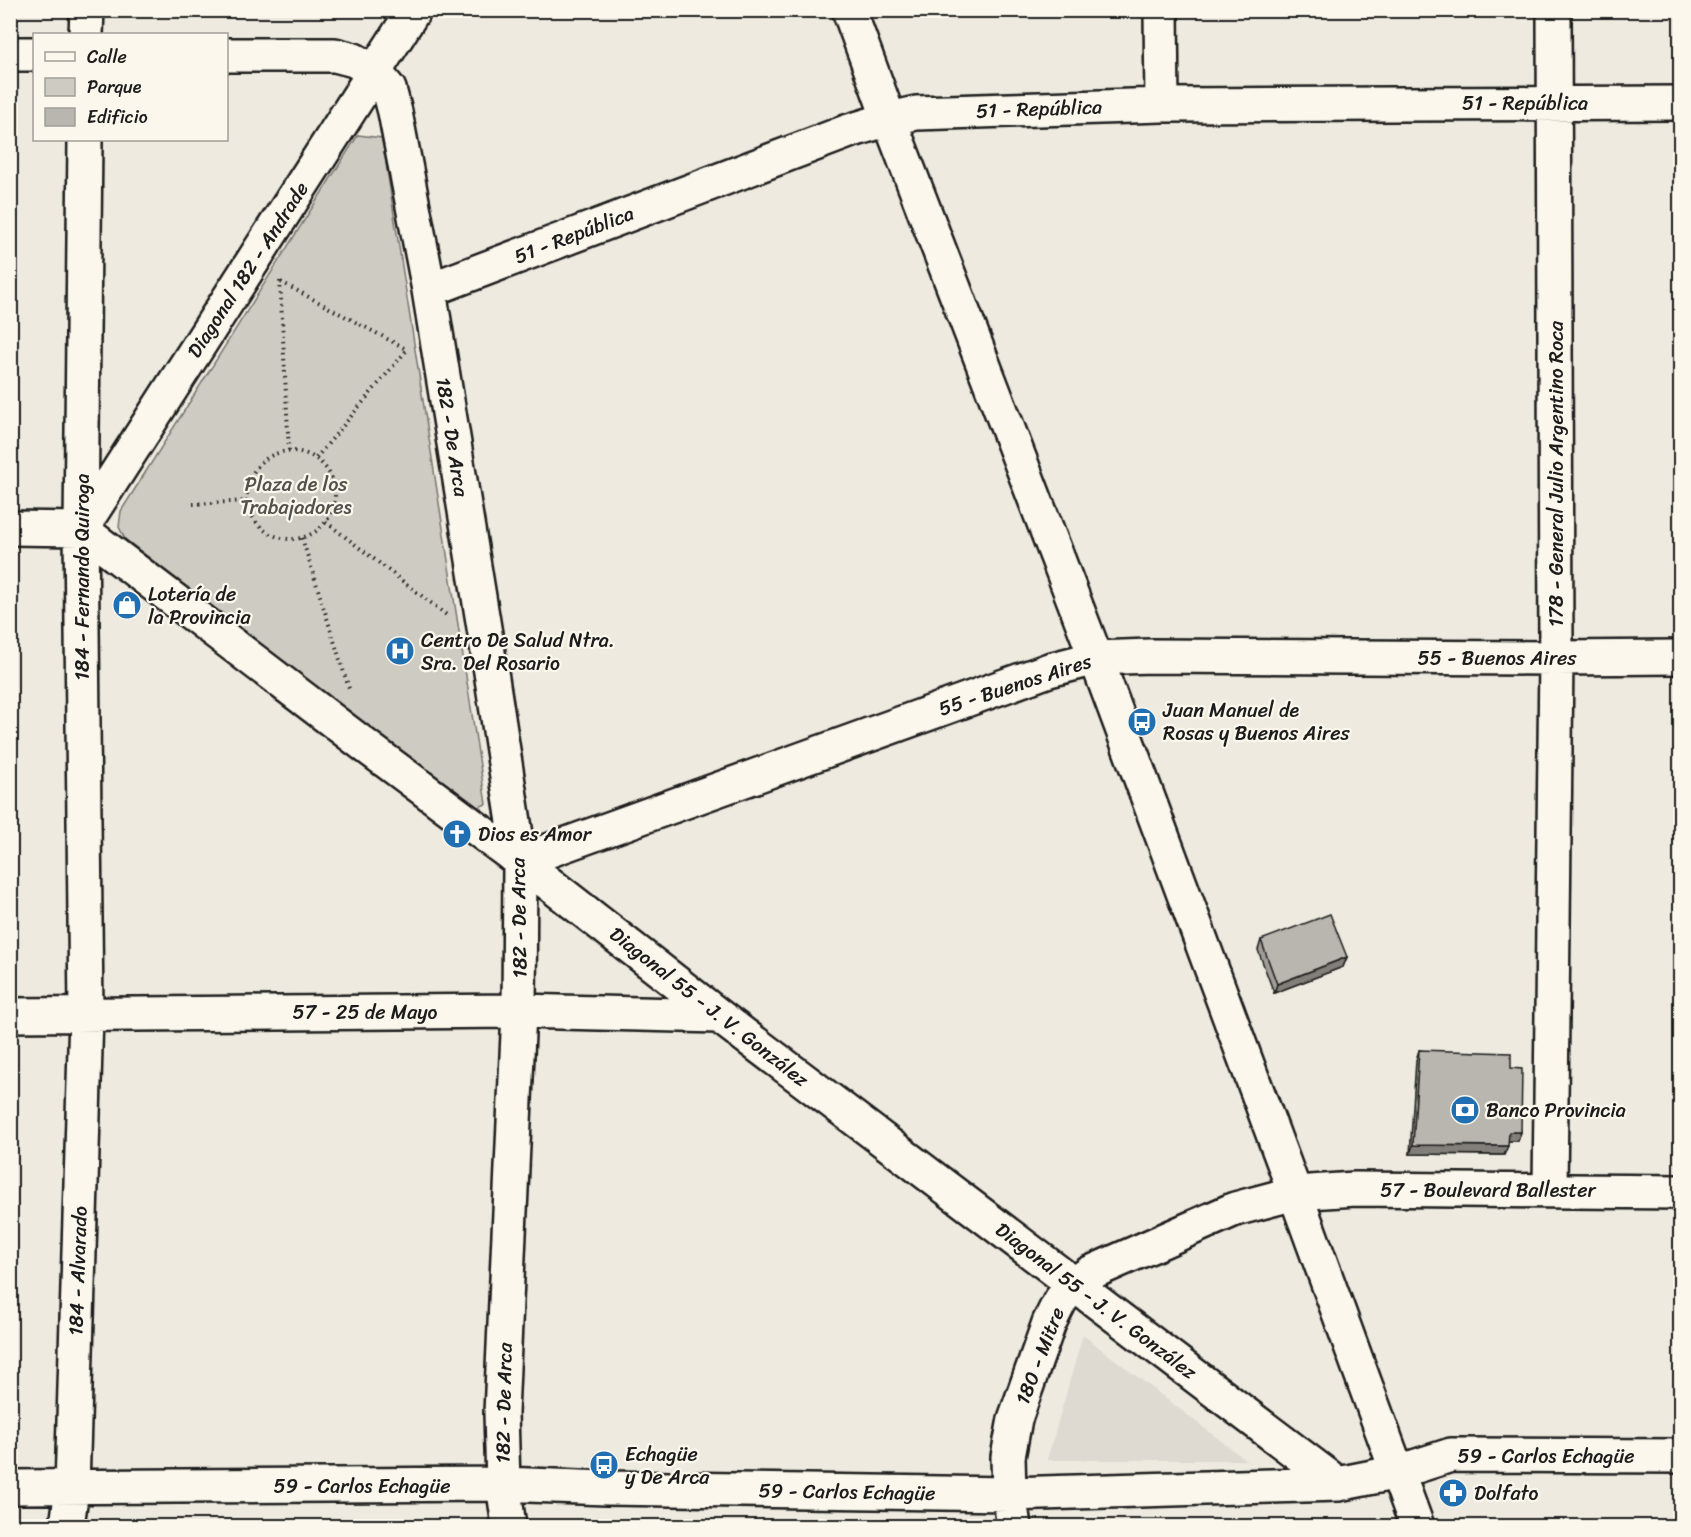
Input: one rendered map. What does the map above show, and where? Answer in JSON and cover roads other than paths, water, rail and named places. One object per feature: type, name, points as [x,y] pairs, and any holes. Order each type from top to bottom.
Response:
[{"type":"street","points":[[86,33],[87,10]]},
{"type":"street","name":"Diagonal 182 - Andrade","points":[[81,529],[414,10]]},
{"type":"street","points":[[849,10],[1096,658],[1417,1527]]},
{"type":"street","points":[[1161,10],[1162,105]]},
{"type":"street","name":"178 - General Julio Argentino Roca","points":[[1550,1190],[1556,658],[1554,10]]},
{"type":"street","points":[[10,54],[33,54]]},
{"type":"street","points":[[228,55],[334,55],[354,60],[375,72]]},
{"type":"street","name":"182 - De Arca","points":[[375,72],[389,89],[395,112],[431,305],[520,861],[519,1011],[501,1413],[503,1485],[509,1527]]},
{"type":"street","name":"51 - República","points":[[431,305],[849,131],[916,113],[1162,105],[1680,103]]},
{"type":"street","name":"184 - Fernando Quiroga","points":[[85,141],[81,529],[86,1015]]},
{"type":"street","points":[[10,528],[81,529]]},
{"type":"street","name":"Diagonal 55 - J. V. González","points":[[81,529],[520,861],[719,1016],[1338,1484]]},
{"type":"street","name":"55 - Buenos Aires","points":[[520,861],[1049,670],[1096,658],[1162,656],[1680,657]]},
{"type":"street","name":"57 - 25 de Mayo","points":[[10,1015],[519,1011],[719,1016]]},
{"type":"street","name":"184 - Alvarado","points":[[67,1527],[72,1488],[86,1015]]},
{"type":"street","name":"57 - Boulevard Ballester","points":[[1295,1193],[1355,1189],[1680,1191]]},
{"type":"street","name":"180 - Mitre","points":[[1014,1527],[1009,1494],[1008,1457],[1016,1419],[1049,1323],[1060,1301],[1074,1284],[1090,1273],[1235,1209],[1295,1193]]},
{"type":"street","name":"59 - Carlos Echagüe","points":[[10,1487],[503,1485],[1009,1494],[1338,1484],[1398,1472],[1451,1455],[1680,1456]]},
{"type":"place","name":"Lotería de la Provincia","points":[[127,605]]},
{"type":"place","name":"Centro De Salud Ntra. Sra. Del Rosario","points":[[400,651]]},
{"type":"place","name":"Juan Manuel de Rosas y Buenos Aires","points":[[1142,722]]},
{"type":"place","name":"Dios es Amor","points":[[457,834]]},
{"type":"place","name":"Banco Provincia","points":[[1465,1110]]},
{"type":"place","name":"Echagüe y De Arca","points":[[604,1465]]},
{"type":"place","name":"Dolfato","points":[[1453,1493]]},
{"type":"park label","name":"Plaza de los Trabajadores","points":[[296,496]]}]
